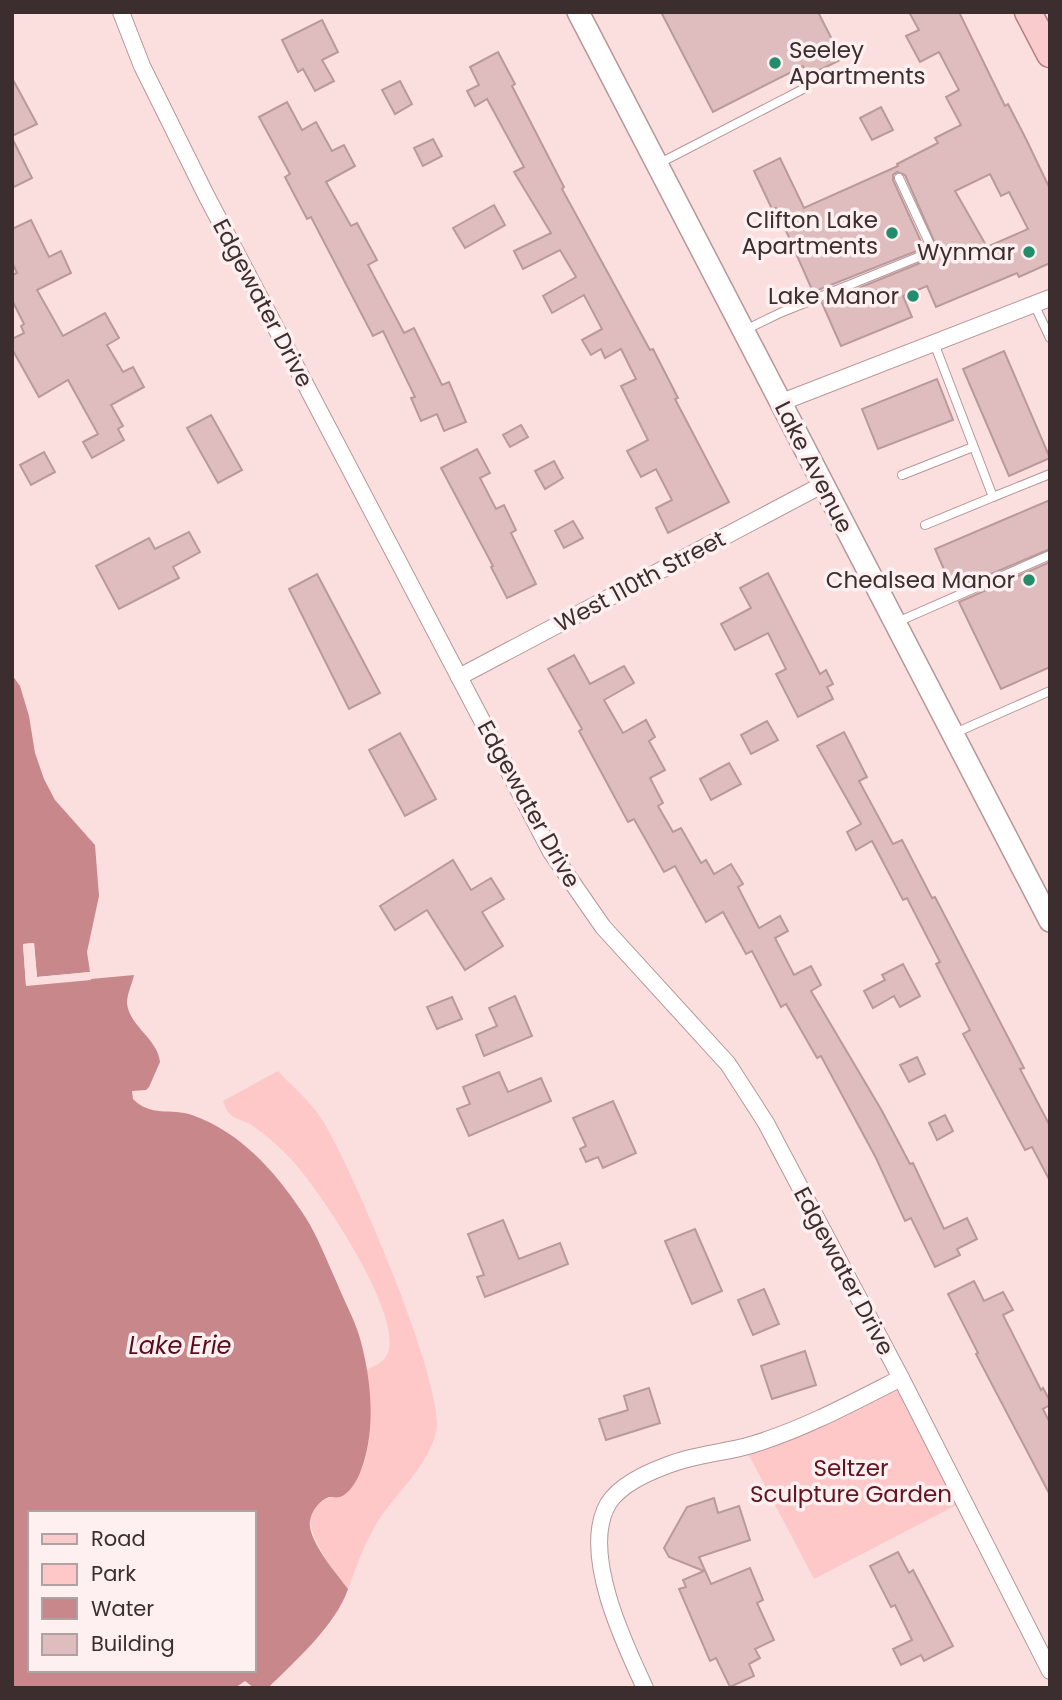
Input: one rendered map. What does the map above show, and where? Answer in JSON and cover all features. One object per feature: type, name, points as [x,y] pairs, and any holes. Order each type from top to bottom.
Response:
[{"type":"main road","points":[[1028,12],[1050,54]]},
{"type":"street","name":"Edgewater Drive","points":[[121,12],[142,66],[206,195],[551,852],[603,927],[728,1064],[766,1124],[901,1378],[1050,1671]]},
{"type":"street","name":"Lake Avenue","points":[[578,12],[745,330],[822,485],[1048,913]]},
{"type":"street","points":[[782,402],[1050,298]]},
{"type":"street","name":"West 110th Street","points":[[459,677],[822,485]]},
{"type":"street","points":[[645,1688],[608,1599],[598,1558],[605,1510],[618,1492],[670,1464],[749,1446],[809,1424],[901,1378]]},
{"type":"lane","points":[[657,164],[807,87]]},
{"type":"lane","points":[[745,330],[780,313],[933,251],[899,178]]},
{"type":"lane","points":[[1034,304],[1050,338]]},
{"type":"lane","points":[[934,343],[993,497]]},
{"type":"lane","points":[[902,475],[973,447]]},
{"type":"lane","points":[[925,525],[1050,474]]},
{"type":"lane","points":[[894,623],[1050,555]]},
{"type":"lane","points":[[952,734],[1050,691]]},
{"type":"green space","points":[[278,1071],[321,1118],[373,1224],[412,1325],[427,1371],[435,1408],[436,1432],[432,1444],[419,1467],[373,1529],[348,1589],[321,1550],[311,1521],[313,1509],[322,1500],[341,1496],[357,1478],[364,1464],[370,1423],[366,1370],[385,1358],[389,1337],[371,1282],[355,1251],[317,1192],[283,1151],[250,1124],[227,1111],[223,1101]]},
{"type":"green space","name":"Seltzer Sculpture Garden","points":[[901,1378],[964,1501],[814,1579],[744,1446]]},
{"type":"water","name":"Lake Erie","points":[[12,675],[20,686],[29,716],[35,753],[44,779],[55,800],[95,845],[99,896],[87,952],[90,972],[37,977],[34,943],[23,944],[26,985],[134,975],[127,1000],[129,1011],[154,1046],[160,1062],[149,1087],[146,1090],[132,1091],[133,1099],[146,1108],[184,1113],[209,1122],[255,1154],[280,1182],[312,1229],[361,1342],[371,1408],[365,1458],[360,1473],[349,1490],[339,1497],[329,1497],[319,1503],[310,1521],[310,1529],[318,1547],[348,1589],[325,1629],[268,1688],[254,1688],[245,1681],[235,1688],[12,1688]]},
{"type":"pier","points":[[34,943],[37,977],[90,972],[90,976],[35,980],[30,947],[27,947],[29,982],[90,977],[91,980],[26,986],[23,944]]},
{"type":"building","points":[[661,12],[818,12],[842,59],[808,76],[803,66],[713,112]]},
{"type":"building","points":[[909,12],[959,12],[1050,189],[1050,263],[1019,277],[1017,273],[936,307],[927,286],[903,296],[912,317],[841,346],[822,303],[935,257],[939,252],[905,175],[897,172],[893,175],[893,180],[924,248],[813,292],[776,208],[772,209],[754,171],[780,158],[804,208],[898,166],[897,164],[938,143],[935,138],[961,125],[946,97],[959,90],[939,52],[920,62],[906,36],[919,30]],"holes":[[[990,174],[1001,196],[1009,192],[1028,229],[987,247],[955,191]]]},
{"type":"building","points":[[322,20],[338,52],[322,60],[334,81],[315,91],[303,69],[298,72],[282,40]]},
{"type":"building","points":[[498,52],[515,84],[512,86],[564,187],[562,189],[650,350],[653,349],[678,398],[675,399],[729,502],[668,533],[656,508],[672,500],[656,469],[641,477],[627,451],[648,440],[621,386],[636,379],[621,349],[605,358],[601,349],[591,355],[582,340],[602,329],[584,295],[552,313],[543,296],[576,277],[560,250],[523,269],[514,251],[551,233],[514,172],[524,167],[487,99],[475,106],[467,91],[479,85],[470,67]]},
{"type":"building","points":[[12,78],[37,124],[12,136]]},
{"type":"building","points":[[400,81],[412,104],[395,114],[382,90]]},
{"type":"building","points":[[287,102],[302,130],[316,122],[332,151],[344,145],[355,166],[326,182],[351,226],[357,223],[377,260],[368,265],[404,333],[414,328],[442,385],[449,382],[466,422],[444,431],[437,414],[421,421],[411,398],[415,397],[383,331],[373,336],[311,217],[307,219],[285,177],[290,174],[259,117]]},
{"type":"building","points":[[881,107],[893,130],[872,140],[860,118]]},
{"type":"building","points":[[12,138],[32,178],[12,188]]},
{"type":"building","points":[[433,139],[442,156],[423,166],[414,148]]},
{"type":"building","points":[[494,205],[505,225],[465,248],[453,228]]},
{"type":"building","points":[[31,220],[49,257],[61,251],[71,273],[37,290],[63,336],[105,313],[119,338],[107,345],[123,372],[133,367],[144,387],[111,405],[123,426],[118,429],[124,440],[92,458],[83,442],[98,434],[68,380],[39,397],[12,349],[12,339],[24,333],[21,326],[24,324],[12,300],[12,275],[17,273],[12,262],[12,229]]},
{"type":"building","points":[[1004,351],[1050,458],[1009,476],[963,369]]},
{"type":"building","points":[[937,379],[953,420],[878,449],[862,409]]},
{"type":"building","points":[[211,415],[242,470],[218,483],[187,428]]},
{"type":"building","points":[[521,425],[528,437],[510,447],[503,435]]},
{"type":"building","points":[[477,449],[490,473],[480,478],[496,509],[504,505],[516,530],[511,533],[536,584],[507,598],[441,468]]},
{"type":"building","points":[[44,452],[55,472],[31,485],[20,465]]},
{"type":"building","points":[[554,461],[563,478],[545,489],[535,471]]},
{"type":"building","points":[[1050,500],[1050,549],[953,590],[935,549]]},
{"type":"building","points":[[573,521],[583,538],[564,548],[555,531]]},
{"type":"building","points":[[189,532],[200,552],[173,567],[179,578],[119,609],[96,566],[149,538],[155,549]]},
{"type":"building","points":[[1050,562],[1050,667],[1001,689],[959,602]]},
{"type":"building","points":[[768,573],[820,674],[826,670],[833,684],[827,687],[833,699],[798,717],[776,674],[786,669],[768,633],[735,650],[721,624],[751,608],[740,588]]},
{"type":"building","points":[[317,574],[380,693],[349,709],[289,589]]},
{"type":"building","points":[[574,655],[590,684],[624,666],[634,683],[604,700],[623,733],[646,720],[655,737],[649,741],[665,770],[650,778],[663,803],[658,806],[673,832],[681,828],[701,863],[706,860],[714,874],[731,864],[743,884],[738,887],[759,928],[780,916],[788,931],[775,938],[794,975],[811,966],[821,985],[811,991],[910,1164],[913,1163],[944,1229],[967,1218],[977,1239],[957,1249],[960,1255],[935,1267],[911,1218],[905,1221],[876,1158],[821,1056],[817,1058],[786,1004],[781,1007],[752,951],[746,954],[723,912],[706,922],[675,866],[664,872],[634,819],[628,822],[579,731],[582,729],[548,669]]},
{"type":"building","points":[[767,721],[778,740],[751,754],[741,735]]},
{"type":"building","points":[[844,732],[867,777],[859,781],[893,844],[902,840],[932,898],[935,897],[1024,1068],[1020,1069],[1050,1126],[1050,1181],[1032,1147],[1025,1150],[963,1034],[970,1030],[936,964],[940,962],[907,898],[903,900],[872,841],[856,850],[847,832],[861,824],[817,746]]},
{"type":"building","points":[[400,733],[436,799],[405,816],[369,750]]},
{"type":"building","points":[[729,763],[741,784],[711,800],[700,779]]},
{"type":"building","points":[[453,860],[471,890],[491,878],[504,899],[482,912],[503,946],[465,970],[427,910],[395,930],[380,906]]},
{"type":"building","points":[[903,964],[920,996],[900,1007],[894,996],[873,1008],[864,991],[885,980],[882,975]]},
{"type":"building","points":[[515,996],[532,1036],[484,1056],[476,1035],[497,1026],[489,1008]]},
{"type":"building","points":[[452,997],[462,1019],[437,1029],[427,1007]]},
{"type":"building","points":[[917,1057],[925,1074],[909,1082],[900,1065]]},
{"type":"building","points":[[499,1072],[508,1092],[541,1078],[551,1101],[469,1136],[457,1109],[470,1104],[463,1087]]},
{"type":"building","points":[[613,1101],[636,1153],[603,1168],[598,1157],[586,1162],[580,1149],[586,1146],[573,1118]]},
{"type":"building","points":[[945,1115],[953,1131],[937,1140],[929,1123]]},
{"type":"building","points":[[503,1220],[519,1259],[560,1243],[568,1264],[485,1297],[477,1277],[484,1275],[468,1234]]},
{"type":"building","points":[[695,1229],[722,1291],[692,1304],[665,1241]]},
{"type":"building","points":[[974,1281],[984,1301],[1003,1292],[1013,1310],[1003,1315],[1041,1390],[1043,1388],[1050,1401],[1050,1405],[1043,1409],[1050,1423],[1050,1495],[976,1354],[978,1353],[948,1294]]},
{"type":"building","points":[[764,1289],[779,1324],[753,1335],[738,1300]]},
{"type":"building","points":[[805,1351],[816,1385],[772,1399],[761,1366]]},
{"type":"building","points":[[649,1388],[660,1423],[606,1440],[599,1419],[628,1410],[624,1396]]},
{"type":"building","points":[[714,1498],[718,1513],[739,1506],[750,1540],[699,1557],[711,1584],[750,1568],[763,1600],[757,1603],[774,1640],[755,1649],[760,1658],[749,1664],[754,1676],[730,1687],[716,1658],[710,1661],[679,1589],[686,1587],[683,1580],[704,1571],[669,1557],[664,1548],[687,1507]]},
{"type":"building","points":[[898,1552],[909,1573],[913,1570],[953,1646],[924,1661],[921,1655],[901,1665],[893,1649],[912,1640],[895,1605],[891,1607],[870,1566]]},
{"type":"place","name":"Seeley Apartments","points":[[775,63]]},
{"type":"place","name":"Clifton Lake Apartments","points":[[892,233]]},
{"type":"place","name":"Wynmar","points":[[1029,252]]},
{"type":"place","name":"Lake Manor","points":[[913,296]]},
{"type":"place","name":"Chealsea Manor","points":[[1029,580]]}]
